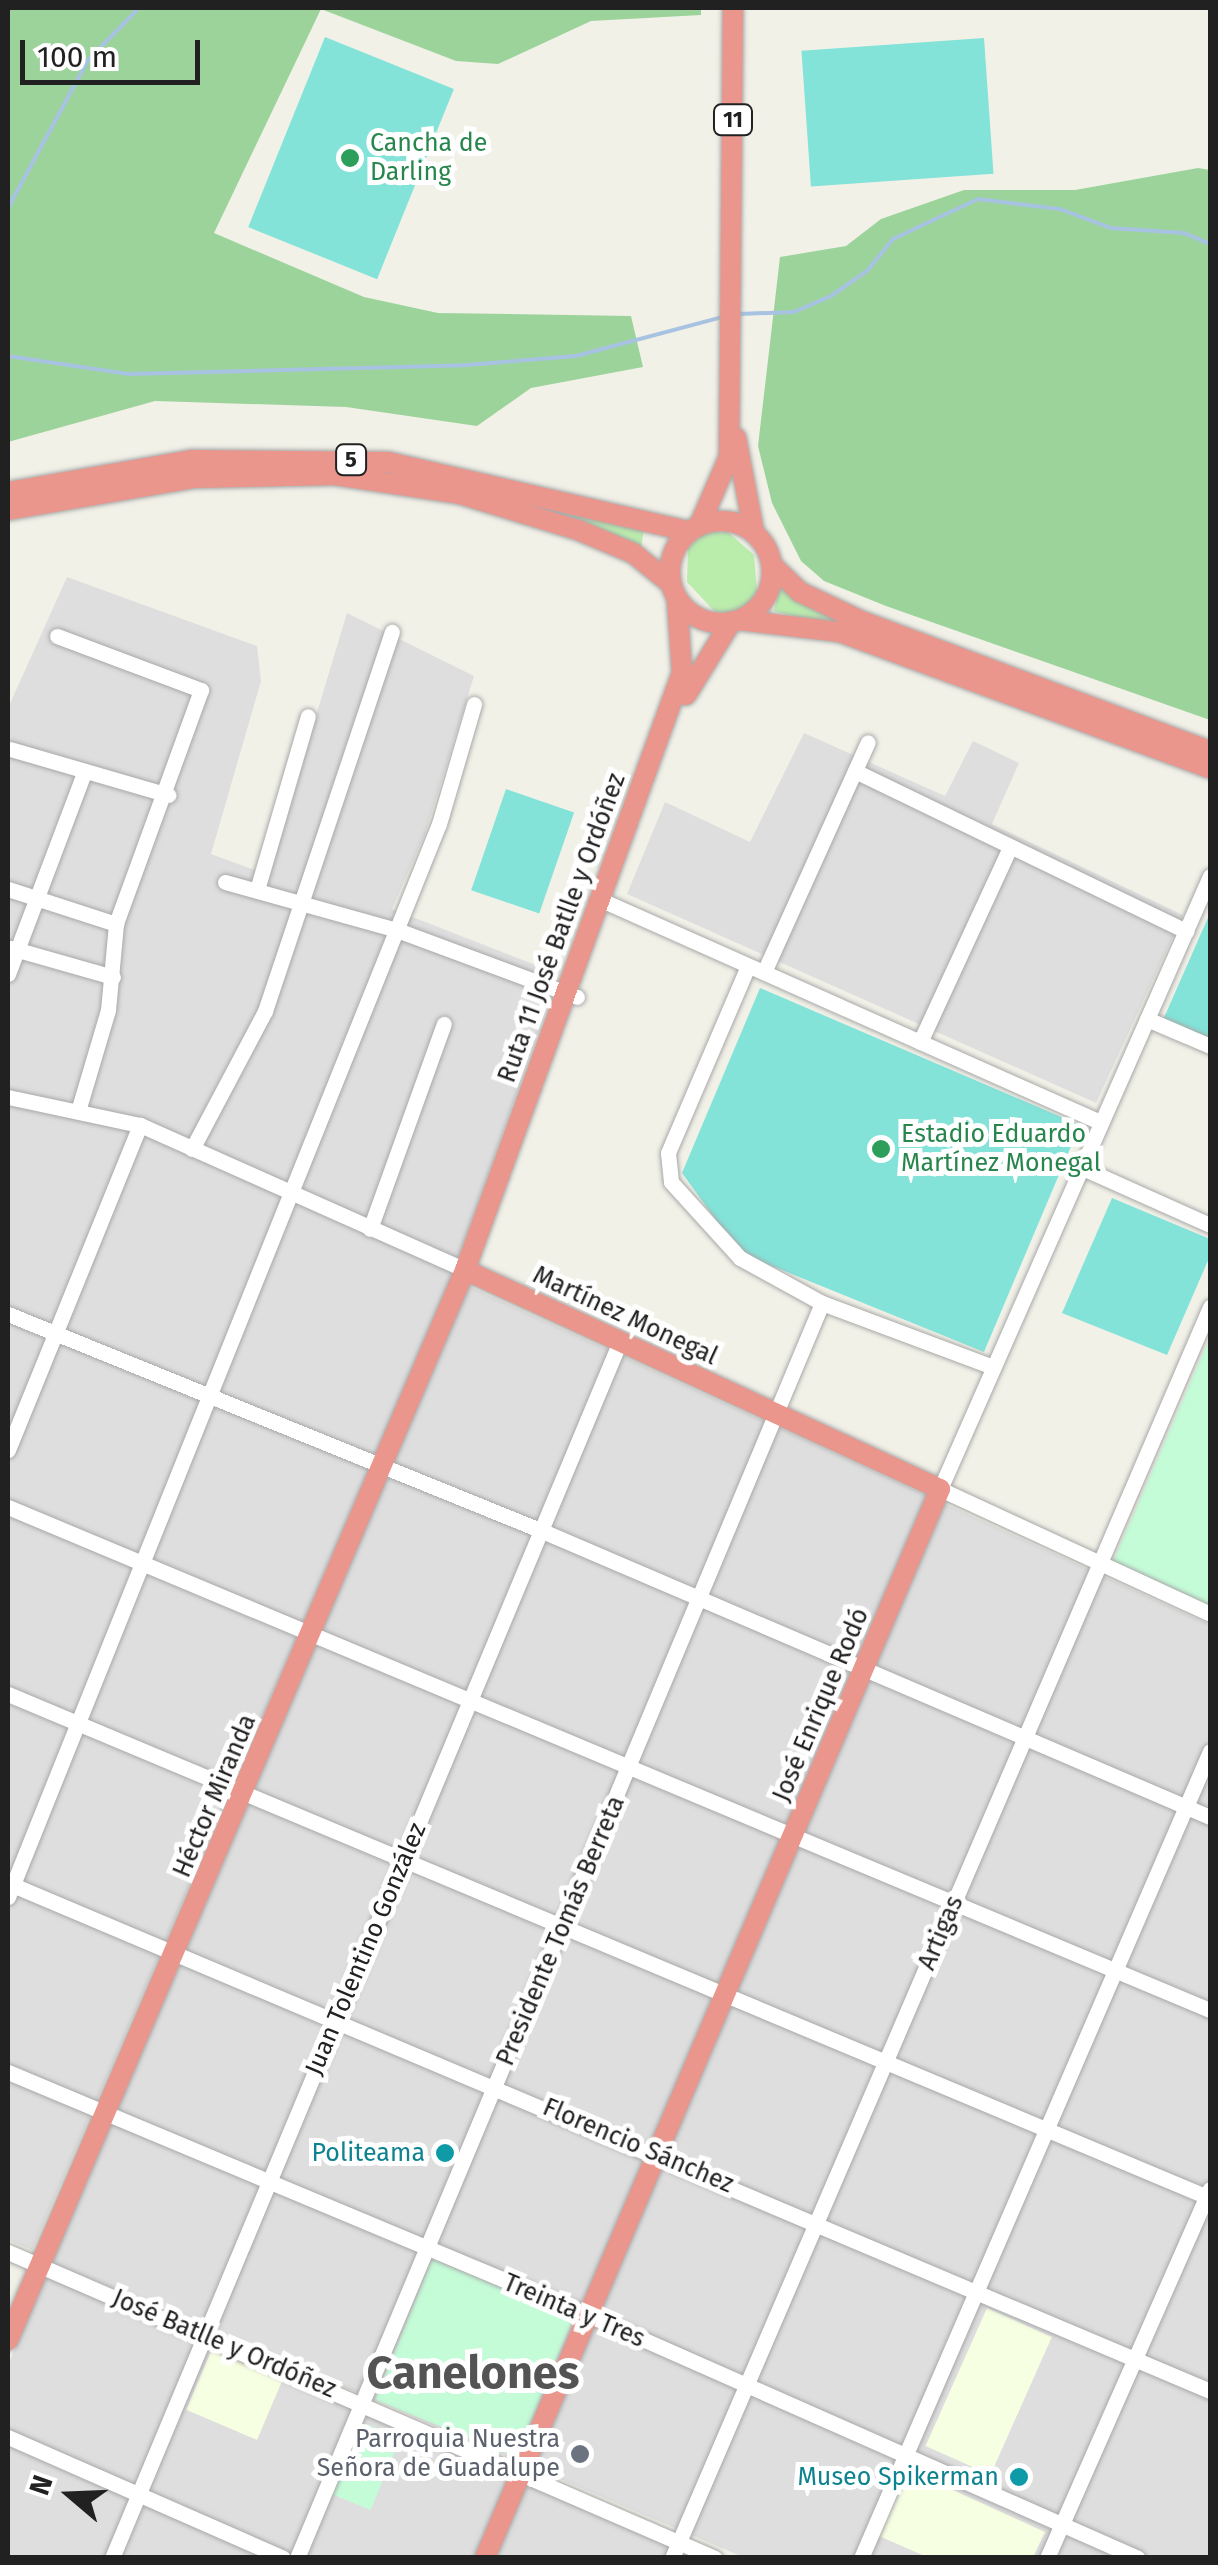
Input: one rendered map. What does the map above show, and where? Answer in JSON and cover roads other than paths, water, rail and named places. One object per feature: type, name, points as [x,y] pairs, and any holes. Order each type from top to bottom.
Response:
[{"type":"highway","name":"11","points":[[694,528],[725,476],[731,416],[733,8]]},
{"type":"highway","name":"11","points":[[731,416],[754,532]]},
{"type":"highway","name":"5","points":[[8,492],[191,460],[388,462],[694,528]]},
{"type":"highway","name":"5","points":[[8,510],[194,478],[334,475],[488,501],[612,542],[674,591]]},
{"type":"highway","points":[[1210,751],[848,616],[800,592],[772,565],[754,532],[728,520],[694,528],[670,560],[674,591],[706,621],[840,632],[1210,768]]},
{"type":"highway","points":[[735,621],[765,598],[772,565]]},
{"type":"highway","name":"Ruta 11 José Batlle y Ordóñez","points":[[470,1272],[572,995],[682,674],[674,591]]},
{"type":"highway","name":"Ruta 11 José Batlle y Ordóñez","points":[[604,902],[689,686],[735,621]]},
{"type":"highway","name":"Martínez Monegal","points":[[470,1272],[940,1490]]},
{"type":"highway","name":"Héctor Miranda","points":[[8,2340],[470,1272]]},
{"type":"highway","name":"José Enrique Rodó","points":[[485,2558],[940,1490]]},
{"type":"street","points":[[192,1150],[265,1010],[392,632]]},
{"type":"street","points":[[57,636],[201,690],[168,795],[116,924],[113,977],[78,1110]]},
{"type":"street","points":[[9,1888],[212,1400],[439,824],[474,704]]},
{"type":"street","points":[[258,890],[308,716]]},
{"type":"street","points":[[868,742],[668,1153],[671,1182],[722,1247],[822,1303],[993,1366]]},
{"type":"street","points":[[10,749],[168,795]]},
{"type":"street","points":[[854,770],[1186,931]]},
{"type":"street","points":[[8,974],[12,948],[37,896],[84,772]]},
{"type":"street","points":[[920,1042],[1010,847]]},
{"type":"street","name":"José Enrique Rodó","points":[[940,1490],[1078,1166],[1210,876]]},
{"type":"street","points":[[226,882],[397,930],[572,995]]},
{"type":"street","points":[[8,889],[116,924]]},
{"type":"street","points":[[604,902],[1100,1122]]},
{"type":"street","points":[[12,948],[113,977]]},
{"type":"street","points":[[1146,1019],[1210,1046]]},
{"type":"street","points":[[370,1229],[444,1024]]},
{"type":"street","name":"Martínez Monegal","points":[[8,1097],[140,1125],[470,1272]]},
{"type":"street","points":[[8,1450],[140,1125]]},
{"type":"street","points":[[1078,1166],[1210,1226]]},
{"type":"street","name":"Presidente Tomás Berreta","points":[[298,2558],[822,1303]]},
{"type":"street","name":"Artigas","points":[[675,2550],[1210,1308]]},
{"type":"street","points":[[8,1314],[540,1530],[1210,1818]]},
{"type":"street","name":"Juan Tolentino González","points":[[112,2558],[620,1341]]},
{"type":"street","name":"Martínez Monegal","points":[[940,1490],[1210,1614]]},
{"type":"street","points":[[8,1506],[1210,2010]]},
{"type":"street","points":[[8,1694],[1209,2195],[1047,2558]]},
{"type":"street","points":[[860,2558],[1210,1751]]},
{"type":"street","name":"Florencio Sánchez","points":[[9,1888],[496,2086],[1210,2391]]},
{"type":"street","name":"Treinta y Tres","points":[[8,2072],[588,2315],[1138,2558]]},
{"type":"street","name":"José Batlle y Ordóñez","points":[[8,2252],[521,2472],[675,2550],[715,2558]]},
{"type":"street","points":[[8,2437],[283,2558]]},
{"type":"waterway","points":[[8,208],[88,60],[139,8]]},
{"type":"waterway","points":[[738,314],[794,312],[831,296],[867,271],[893,239],[978,199],[1060,209],[1111,228],[1184,233],[1210,244]]},
{"type":"waterway","points":[[8,356],[128,374],[466,365],[576,356],[723,317]]},
{"type":"place","name":"Cancha de Darling","points":[[350,158]]},
{"type":"place","name":"Estadio Eduardo Martínez Monegal","points":[[881,1149]]},
{"type":"place","name":"Politeama","points":[[445,2153]]},
{"type":"place","name":"Parroquia Nuestra Señora de Guadalupe","points":[[580,2454]]},
{"type":"place","name":"Museo Spikerman","points":[[1019,2477]]},
{"type":"district","name":"Canelones","points":[[473,2374]]}]
